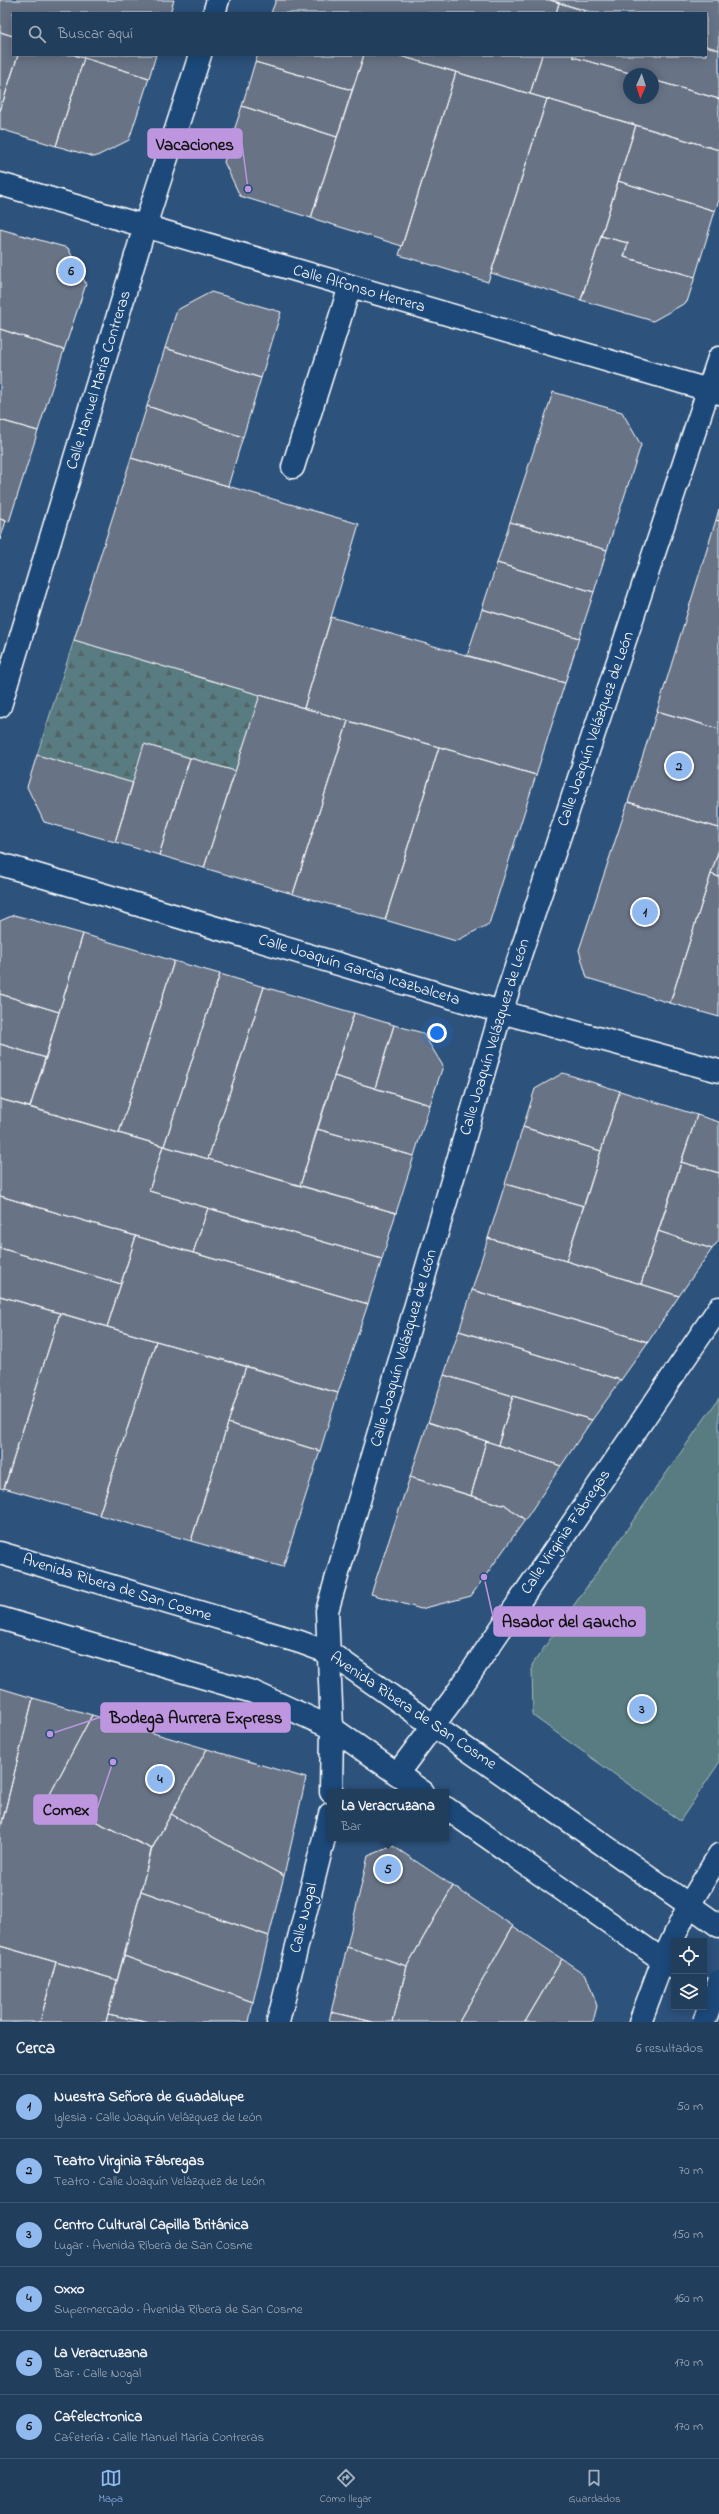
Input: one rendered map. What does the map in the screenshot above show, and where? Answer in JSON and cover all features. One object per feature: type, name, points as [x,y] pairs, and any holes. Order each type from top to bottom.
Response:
[{"type":"main road","points":[[214,12],[218,0]]},
{"type":"main road","name":"Calle Manuel María Contreras","points":[[0,706],[145,226],[200,56]]},
{"type":"main road","name":"Calle Alfonso Herrera","points":[[0,184],[714,391]]},
{"type":"main road","points":[[293,466],[350,286]]},
{"type":"main road","name":"Calle Joaquín Velázquez de León","points":[[332,1728],[330,1653],[327,1611],[501,1012],[714,391],[719,358]]},
{"type":"main road","name":"Calle Joaquín García Icazbalceta","points":[[0,864],[501,1012],[719,1071]]},
{"type":"main road","name":"Calle Virginia Fábregas","points":[[397,1774],[434,1725],[719,1308]]},
{"type":"main road","name":"Avenida Ribera de San Cosme","points":[[0,1553],[300,1642],[330,1653],[719,1926]]},
{"type":"main road","points":[[0,1618],[253,1692],[332,1728],[419,1789]]},
{"type":"main road","points":[[331,1789],[332,1728]]},
{"type":"main road","points":[[449,1810],[669,1964]]},
{"type":"main road","name":"Calle Nogal","points":[[278,2022],[327,1826]]},
{"type":"main road","points":[[640,2022],[669,1964],[689,1904],[719,1855]]},
{"type":"main road","points":[[704,2022],[719,1981]]},
{"type":"main road","points":[[707,1991],[719,1999]]},
{"type":"green space","points":[[74,640],[260,695],[235,771],[145,744],[133,783],[37,755]]},
{"type":"green space","points":[[719,1398],[719,1763],[680,1821],[533,1716],[532,1665]]},
{"type":"building","points":[[0,0],[174,0],[170,12],[12,12],[12,36],[0,32]]},
{"type":"building","points":[[276,0],[550,0],[559,3],[556,12],[271,12]]},
{"type":"building","points":[[550,0],[719,0],[719,50],[707,46],[707,12],[591,12]]},
{"type":"building","points":[[559,3],[585,11],[585,12],[556,12]]},
{"type":"building","points":[[0,32],[12,36],[12,56],[18,56],[0,111]]},
{"type":"building","points":[[707,46],[719,50],[719,99],[659,82],[659,68],[623,68],[623,71],[573,56],[707,56]]},
{"type":"building","points":[[18,56],[77,56],[84,58],[56,146],[0,129],[0,111]]},
{"type":"building","points":[[77,56],[156,56],[149,78]]},
{"type":"building","points":[[258,56],[364,56],[352,90],[255,62]]},
{"type":"building","points":[[364,56],[400,56],[456,72],[402,246],[311,218]]},
{"type":"building","points":[[400,56],[542,56],[530,94]]},
{"type":"building","points":[[542,56],[573,56],[623,71],[623,104],[659,104],[659,82],[719,99],[719,150],[530,94]]},
{"type":"building","points":[[84,58],[149,78],[129,140],[95,157],[56,146]]},
{"type":"building","points":[[255,62],[352,90],[337,137],[242,106]]},
{"type":"building","points":[[456,72],[547,99],[488,282],[399,255]]},
{"type":"building","points":[[547,99],[636,125],[581,300],[491,273]]},
{"type":"building","points":[[242,106],[337,137],[311,218],[240,196],[224,162]]},
{"type":"building","points":[[636,125],[719,150],[719,200],[715,211],[618,181]]},
{"type":"building","points":[[618,181],[715,211],[695,277],[624,257],[628,243],[601,236]]},
{"type":"building","points":[[0,229],[68,248],[86,284],[64,350],[0,329]]},
{"type":"building","points":[[601,236],[628,243],[624,257],[695,277],[687,302],[653,321],[581,300]]},
{"type":"building","points":[[211,292],[281,312],[261,378],[165,348],[177,310]]},
{"type":"building","points":[[0,329],[64,350],[38,431],[0,420]]},
{"type":"building","points":[[165,348],[261,378],[243,437],[147,406]]},
{"type":"building","points":[[553,392],[622,412],[641,445],[607,550],[510,522]]},
{"type":"building","points":[[147,406],[243,437],[228,486],[131,458]]},
{"type":"building","points":[[0,420],[38,431],[9,522],[0,519]]},
{"type":"building","points":[[131,458],[359,524],[304,708],[74,640]]},
{"type":"building","points":[[719,509],[719,521],[716,520]]},
{"type":"building","points":[[0,519],[6,521],[0,540]]},
{"type":"building","points":[[716,520],[719,521],[719,729],[657,711]]},
{"type":"building","points":[[510,522],[607,550],[594,592],[497,563]]},
{"type":"building","points":[[497,563],[594,592],[579,638],[482,609]]},
{"type":"building","points":[[482,609],[579,638],[565,683],[467,656]]},
{"type":"building","points":[[331,617],[565,683],[536,775],[304,708]]},
{"type":"building","points":[[260,695],[348,721],[293,894],[204,868]]},
{"type":"building","points":[[657,711],[719,729],[719,828],[628,802]]},
{"type":"building","points":[[348,721],[439,747],[385,920],[293,894]]},
{"type":"building","points":[[144,744],[190,758],[159,855],[115,842]]},
{"type":"building","points":[[439,747],[536,775],[489,924],[456,941],[385,920]]},
{"type":"building","points":[[37,755],[133,783],[115,842],[44,822],[27,787]]},
{"type":"building","points":[[190,758],[235,771],[204,868],[159,855]]},
{"type":"building","points":[[628,802],[719,828],[719,849],[670,1003],[587,978],[579,950]]},
{"type":"building","points":[[719,849],[719,877],[711,874]]},
{"type":"building","points":[[711,874],[719,877],[719,1017],[670,1003]]},
{"type":"building","points":[[14,915],[83,934],[59,1012],[0,994],[0,921]]},
{"type":"building","points":[[83,934],[174,961],[119,1133],[30,1107]]},
{"type":"building","points":[[174,961],[220,974],[164,1146],[119,1133]]},
{"type":"building","points":[[220,974],[264,987],[208,1159],[164,1146]]},
{"type":"building","points":[[264,987],[354,1013],[300,1186],[208,1159]]},
{"type":"building","points":[[0,994],[59,1012],[46,1058],[0,1044]]},
{"type":"building","points":[[354,1013],[394,1025],[375,1088],[334,1076]]},
{"type":"building","points":[[394,1025],[423,1033],[443,1066],[430,1105],[375,1088]]},
{"type":"building","points":[[0,1044],[46,1058],[30,1107],[0,1099]]},
{"type":"building","points":[[563,1073],[620,1091],[601,1151],[523,1127],[535,1089]]},
{"type":"building","points":[[334,1076],[430,1105],[414,1156],[317,1129]]},
{"type":"building","points":[[620,1091],[697,1115],[641,1284],[566,1261]]},
{"type":"building","points":[[0,1099],[163,1146],[149,1191],[208,1208],[193,1253],[0,1196]]},
{"type":"building","points":[[697,1115],[719,1122],[719,1173],[681,1162]]},
{"type":"building","points":[[523,1127],[601,1151],[584,1206],[505,1184]]},
{"type":"building","points":[[317,1129],[414,1156],[396,1213],[300,1186]]},
{"type":"building","points":[[163,1146],[396,1213],[382,1259],[149,1191]]},
{"type":"building","points":[[681,1162],[719,1173],[719,1240],[712,1249],[658,1231]]},
{"type":"building","points":[[505,1184],[584,1206],[566,1261],[488,1238]]},
{"type":"building","points":[[0,1196],[136,1236],[121,1284],[0,1248]]},
{"type":"building","points":[[208,1208],[382,1259],[368,1304],[193,1253]]},
{"type":"building","points":[[658,1231],[712,1249],[679,1296],[641,1284]]},
{"type":"building","points":[[136,1236],[368,1304],[338,1393],[107,1327]]},
{"type":"building","points":[[488,1238],[679,1296],[648,1342],[472,1290]]},
{"type":"building","points":[[0,1248],[121,1284],[107,1327],[0,1296]]},
{"type":"building","points":[[472,1290],[648,1342],[621,1380],[459,1331]]},
{"type":"building","points":[[0,1296],[60,1313],[4,1489],[0,1488]]},
{"type":"building","points":[[60,1313],[156,1341],[99,1515],[4,1488]]},
{"type":"building","points":[[459,1331],[621,1380],[592,1420],[444,1375]]},
{"type":"building","points":[[156,1341],[246,1366],[191,1541],[99,1515]]},
{"type":"building","points":[[246,1366],[338,1393],[320,1451],[228,1423]]},
{"type":"building","points":[[444,1375],[513,1396],[498,1445],[428,1422]]},
{"type":"building","points":[[513,1396],[592,1420],[561,1466],[498,1445]]},
{"type":"building","points":[[428,1422],[486,1441],[471,1496],[410,1477]]},
{"type":"building","points":[[228,1423],[320,1451],[283,1567],[191,1541]]},
{"type":"building","points":[[486,1441],[561,1466],[525,1520],[504,1504],[502,1505],[471,1496]]},
{"type":"building","points":[[410,1477],[502,1505],[504,1504],[525,1520],[471,1596],[421,1609],[371,1594]]},
{"type":"building","points":[[0,1688],[33,1698],[0,1831]]},
{"type":"building","points":[[33,1698],[92,1715],[48,1798],[152,1849],[117,1980],[0,1946],[0,1831]]},
{"type":"building","points":[[92,1715],[207,1749],[152,1849],[48,1798]]},
{"type":"building","points":[[207,1749],[306,1778],[284,1876],[171,1814]]},
{"type":"building","points":[[171,1814],[284,1876],[269,1936],[141,1891],[151,1850]]},
{"type":"building","points":[[393,1846],[453,1886],[407,1966],[347,1947],[368,1856]]},
{"type":"building","points":[[453,1886],[513,1926],[459,2022],[393,2022],[407,1966]]},
{"type":"building","points":[[141,1891],[269,1936],[253,2002],[124,1956]]},
{"type":"building","points":[[513,1926],[562,1959],[525,2022],[459,2022]]},
{"type":"building","points":[[0,1946],[56,1962],[40,2022],[0,2022]]},
{"type":"building","points":[[347,1947],[407,1966],[393,2022],[373,2022],[331,2012]]},
{"type":"building","points":[[124,1956],[253,2002],[249,2022],[145,2022],[108,2014]]},
{"type":"building","points":[[562,1959],[586,1975],[597,2006],[593,2022],[525,2022]]},
{"type":"building","points":[[56,1962],[117,1980],[106,2022],[40,2022]]},
{"type":"building","points":[[331,2012],[373,2022],[329,2022]]},
{"type":"building","points":[[108,2014],[145,2022],[106,2022]]},
{"type":"place","name":"Vacaciones","points":[[248,189]]},
{"type":"place","name":"Cafelectronica","points":[[71,271]]},
{"type":"place","name":"Teatro Virginia Fábregas","points":[[679,766]]},
{"type":"place","name":"Nuestra Señora de Guadalupe","points":[[645,912]]},
{"type":"place","name":"Asador del Gaucho","points":[[484,1577]]},
{"type":"place","name":"Centro Cultural Capilla Británica","points":[[642,1709]]},
{"type":"place","name":"Bodega Aurrera Express","points":[[50,1734]]},
{"type":"place","name":"Comex","points":[[113,1762]]},
{"type":"place","name":"Oxxo","points":[[160,1779]]},
{"type":"place","name":"La Veracruzana","points":[[388,1869]]}]
